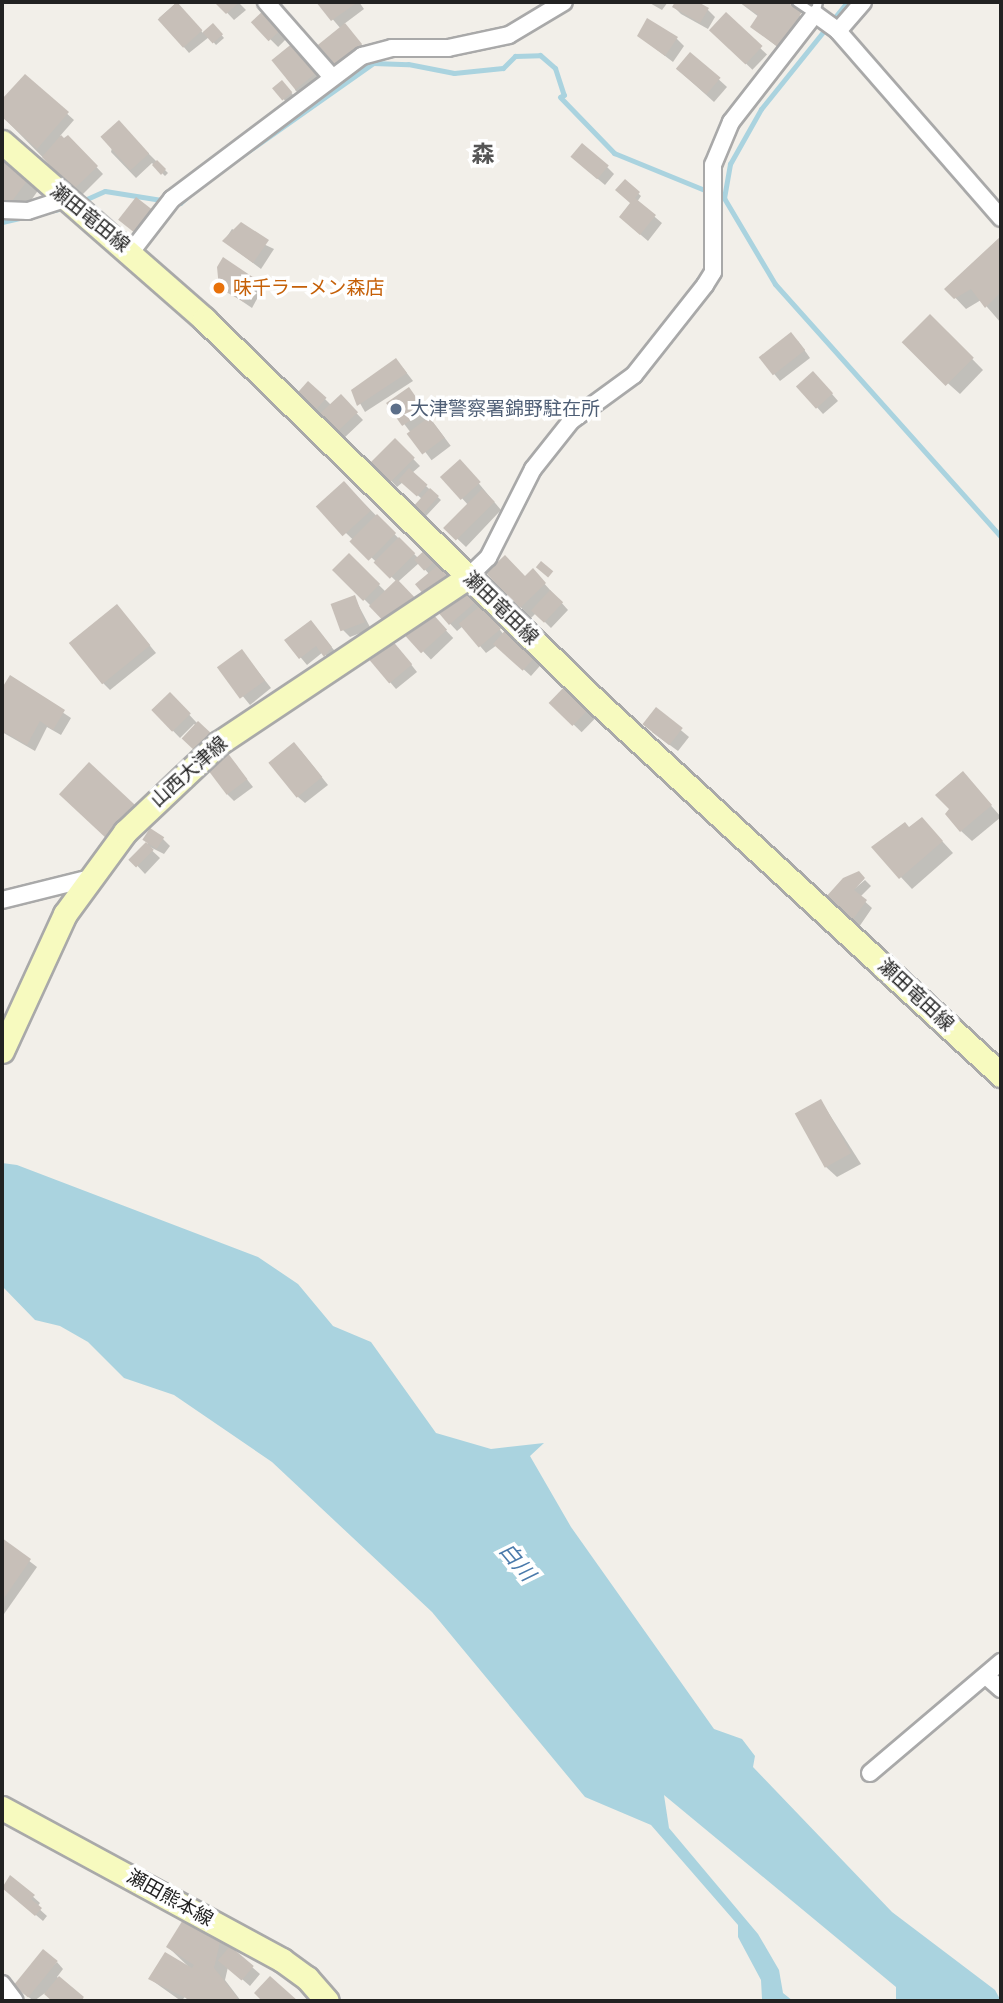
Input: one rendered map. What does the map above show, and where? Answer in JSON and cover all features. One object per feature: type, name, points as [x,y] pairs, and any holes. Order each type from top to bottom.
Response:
[{"type":"main road","name":"瀬田竜田線","points":[[2,142],[65,200],[131,252],[284,393],[599,704],[1001,1074]]},
{"type":"main road","name":"山西大津線","points":[[2,1051],[65,914],[86,879],[125,832],[219,743],[468,577]]},
{"type":"main road","name":"瀬田熊本線","points":[[2,1808],[282,1960],[307,1978],[327,2001]]},
{"type":"street","points":[[266,2],[331,75]]},
{"type":"street","points":[[131,252],[172,199],[331,75],[362,56],[392,48],[448,48],[509,35],[564,2]]},
{"type":"street","points":[[838,31],[863,2]]},
{"type":"street","points":[[468,577],[488,558],[533,469],[571,421],[634,375],[713,272],[713,165],[731,122],[817,8],[1001,218]]},
{"type":"street","points":[[2,210],[28,211],[65,200]]},
{"type":"street","points":[[2,901],[86,879]]},
{"type":"street","points":[[870,1773],[1001,1662]]},
{"type":"street","points":[[986,1676],[1001,1689]]},
{"type":"street","points":[[2,1984],[15,2001]]},
{"type":"lane","points":[[797,2],[817,8]]},
{"type":"water","name":"白川","points":[[2,1163],[17,1165],[258,1257],[298,1284],[333,1326],[371,1342],[436,1433],[491,1449],[544,1443],[530,1456],[571,1527],[714,1729],[742,1739],[755,1756],[753,1767],[892,1912],[995,1990],[1001,2001],[896,2001],[896,1987],[664,1795],[669,1828],[758,1934],[779,1970],[783,1993],[793,2001],[762,1999],[761,1980],[738,1937],[738,1925],[651,1825],[585,1797],[432,1612],[272,1462],[174,1395],[124,1378],[88,1342],[60,1326],[35,1320],[2,1286]]},
{"type":"building","points":[[177,2],[202,30],[183,48],[158,19]]},
{"type":"building","points":[[214,2],[240,2],[226,14]]},
{"type":"building","points":[[316,2],[358,2],[331,21]]},
{"type":"building","points":[[675,2],[698,2],[709,8],[700,23],[672,7]]},
{"type":"building","points":[[740,2],[787,2],[802,12],[778,47],[750,27],[758,15]]},
{"type":"building","points":[[264,10],[282,29],[269,41],[251,22]]},
{"type":"building","points":[[726,12],[763,46],[746,64],[709,30]]},
{"type":"building","points":[[647,18],[678,37],[665,56],[637,36]]},
{"type":"building","points":[[213,23],[223,34],[213,44],[203,32]]},
{"type":"building","points":[[345,23],[362,44],[335,66],[318,45]]},
{"type":"building","points":[[294,42],[318,72],[295,90],[271,60]]},
{"type":"building","points":[[690,52],[721,78],[707,95],[676,69]]},
{"type":"building","points":[[25,74],[69,112],[37,149],[2,117],[2,99]]},
{"type":"building","points":[[282,80],[292,92],[282,101],[272,88]]},
{"type":"building","points":[[119,120],[149,153],[131,170],[100,137]]},
{"type":"building","points":[[61,135],[64,138],[68,135],[98,166],[73,190],[42,157]]},
{"type":"building","points":[[582,143],[609,165],[597,179],[570,157]]},
{"type":"building","points":[[2,157],[30,177],[9,205],[2,200]]},
{"type":"building","points":[[157,160],[166,169],[161,175],[152,165]]},
{"type":"building","points":[[625,179],[640,192],[635,198],[656,215],[640,235],[619,217],[630,203],[615,190]]},
{"type":"building","points":[[136,197],[155,212],[137,235],[118,220]]},
{"type":"building","points":[[241,222],[269,240],[253,263],[222,241]]},
{"type":"building","points":[[1001,236],[1001,292],[985,308],[971,289],[954,299],[944,289]]},
{"type":"building","points":[[223,257],[257,280],[244,302],[219,288],[217,267]]},
{"type":"building","points":[[930,314],[974,358],[946,386],[902,342]]},
{"type":"building","points":[[791,332],[805,350],[773,375],[759,357]]},
{"type":"building","points":[[396,358],[407,373],[357,406],[351,390]]},
{"type":"building","points":[[813,371],[833,393],[816,409],[796,386]]},
{"type":"building","points":[[308,381],[327,398],[317,409],[298,392]]},
{"type":"building","points":[[409,387],[425,410],[402,426],[386,403]]},
{"type":"building","points":[[341,394],[358,412],[335,434],[318,416]]},
{"type":"building","points":[[429,417],[445,438],[422,455],[407,434]]},
{"type":"building","points":[[395,438],[415,458],[390,483],[370,463]]},
{"type":"building","points":[[460,459],[481,482],[461,500],[440,477]]},
{"type":"building","points":[[409,468],[428,485],[417,497],[398,480]]},
{"type":"building","points":[[344,481],[371,511],[343,536],[316,506]]},
{"type":"building","points":[[430,488],[439,496],[422,515],[413,507]]},
{"type":"building","points":[[482,489],[495,502],[456,541],[443,528]]},
{"type":"building","points":[[377,514],[396,533],[369,561],[349,542]]},
{"type":"building","points":[[399,537],[415,553],[390,579],[374,562]]},
{"type":"building","points":[[426,549],[436,560],[424,571],[414,560]]},
{"type":"building","points":[[349,553],[380,584],[363,601],[332,570]]},
{"type":"building","points":[[505,555],[525,576],[533,568],[546,583],[519,609],[486,573]]},
{"type":"building","points":[[541,561],[553,571],[548,577],[536,567]]},
{"type":"building","points":[[438,565],[448,577],[425,597],[415,584]]},
{"type":"building","points":[[397,579],[416,599],[388,626],[369,606]]},
{"type":"building","points":[[470,589],[479,599],[449,625],[437,611]]},
{"type":"building","points":[[550,590],[563,602],[544,623],[531,610]]},
{"type":"building","points":[[355,595],[365,622],[340,631],[331,604]]},
{"type":"building","points":[[117,604],[150,645],[102,684],[69,643]]},
{"type":"building","points":[[481,605],[501,629],[479,647],[459,624]]},
{"type":"building","points":[[431,612],[447,630],[421,653],[405,635]]},
{"type":"building","points":[[311,620],[332,647],[324,657],[316,646],[299,659],[284,640]]},
{"type":"building","points":[[511,624],[541,651],[523,671],[493,644]]},
{"type":"building","points":[[391,639],[412,664],[389,684],[368,658]]},
{"type":"building","points":[[242,649],[265,681],[240,699],[217,667]]},
{"type":"building","points":[[10,675],[65,710],[53,730],[40,721],[27,745],[2,731],[2,688]]},
{"type":"building","points":[[566,685],[590,708],[572,726],[549,703]]},
{"type":"building","points":[[170,692],[191,714],[172,732],[151,710]]},
{"type":"building","points":[[656,707],[683,728],[669,745],[642,724]]},
{"type":"building","points":[[198,721],[215,737],[198,754],[182,739]]},
{"type":"building","points":[[294,742],[322,777],[297,798],[268,763]]},
{"type":"building","points":[[227,752],[247,779],[227,795],[206,768]]},
{"type":"building","points":[[89,762],[135,805],[105,837],[59,794]]},
{"type":"building","points":[[963,771],[992,805],[960,832],[945,814],[949,809],[935,795]]},
{"type":"building","points":[[922,817],[943,841],[899,879],[871,847],[905,822],[909,827]]},
{"type":"building","points":[[150,828],[164,837],[157,849],[142,840]]},
{"type":"building","points":[[146,842],[154,850],[136,867],[128,860]]},
{"type":"building","points":[[859,871],[865,878],[854,890],[867,900],[851,922],[825,898],[843,878]]},
{"type":"building","points":[[821,1099],[851,1153],[825,1168],[795,1114]]},
{"type":"building","points":[[2,1538],[31,1559],[2,1601]]},
{"type":"building","points":[[10,1875],[35,1895],[31,1899],[42,1908],[35,1916],[2,1888]]},
{"type":"building","points":[[186,1915],[221,1937],[214,1968],[238,1998],[233,2001],[192,2001],[148,1979],[165,1952],[192,1968],[194,1965],[166,1947]]},
{"type":"building","points":[[230,1946],[254,1966],[242,1980],[218,1961]]},
{"type":"building","points":[[43,1949],[58,1961],[28,1997],[13,1986]]},
{"type":"building","points":[[59,1976],[84,1997],[80,2001],[52,2001],[44,1994]]},
{"type":"building","points":[[270,1976],[298,2001],[262,2001],[254,1993]]},
{"type":"waterway","points":[[724,198],[730,164],[761,109],[847,2]]},
{"type":"waterway","points":[[230,164],[373,63],[408,64],[454,73],[503,68],[515,56],[540,55],[555,68],[564,95],[560,97],[614,153],[724,198],[775,284],[1001,537]]},
{"type":"waterway","points":[[80,202],[105,191],[180,203],[187,197]]},
{"type":"waterway","points":[[2,222],[68,207]]},
{"type":"place","name":"味千ラーメン森店","points":[[219,288]]},
{"type":"place","name":"大津警察署錦野駐在所","points":[[396,409]]},
{"type":"district","name":"森","points":[[483,154]]}]
